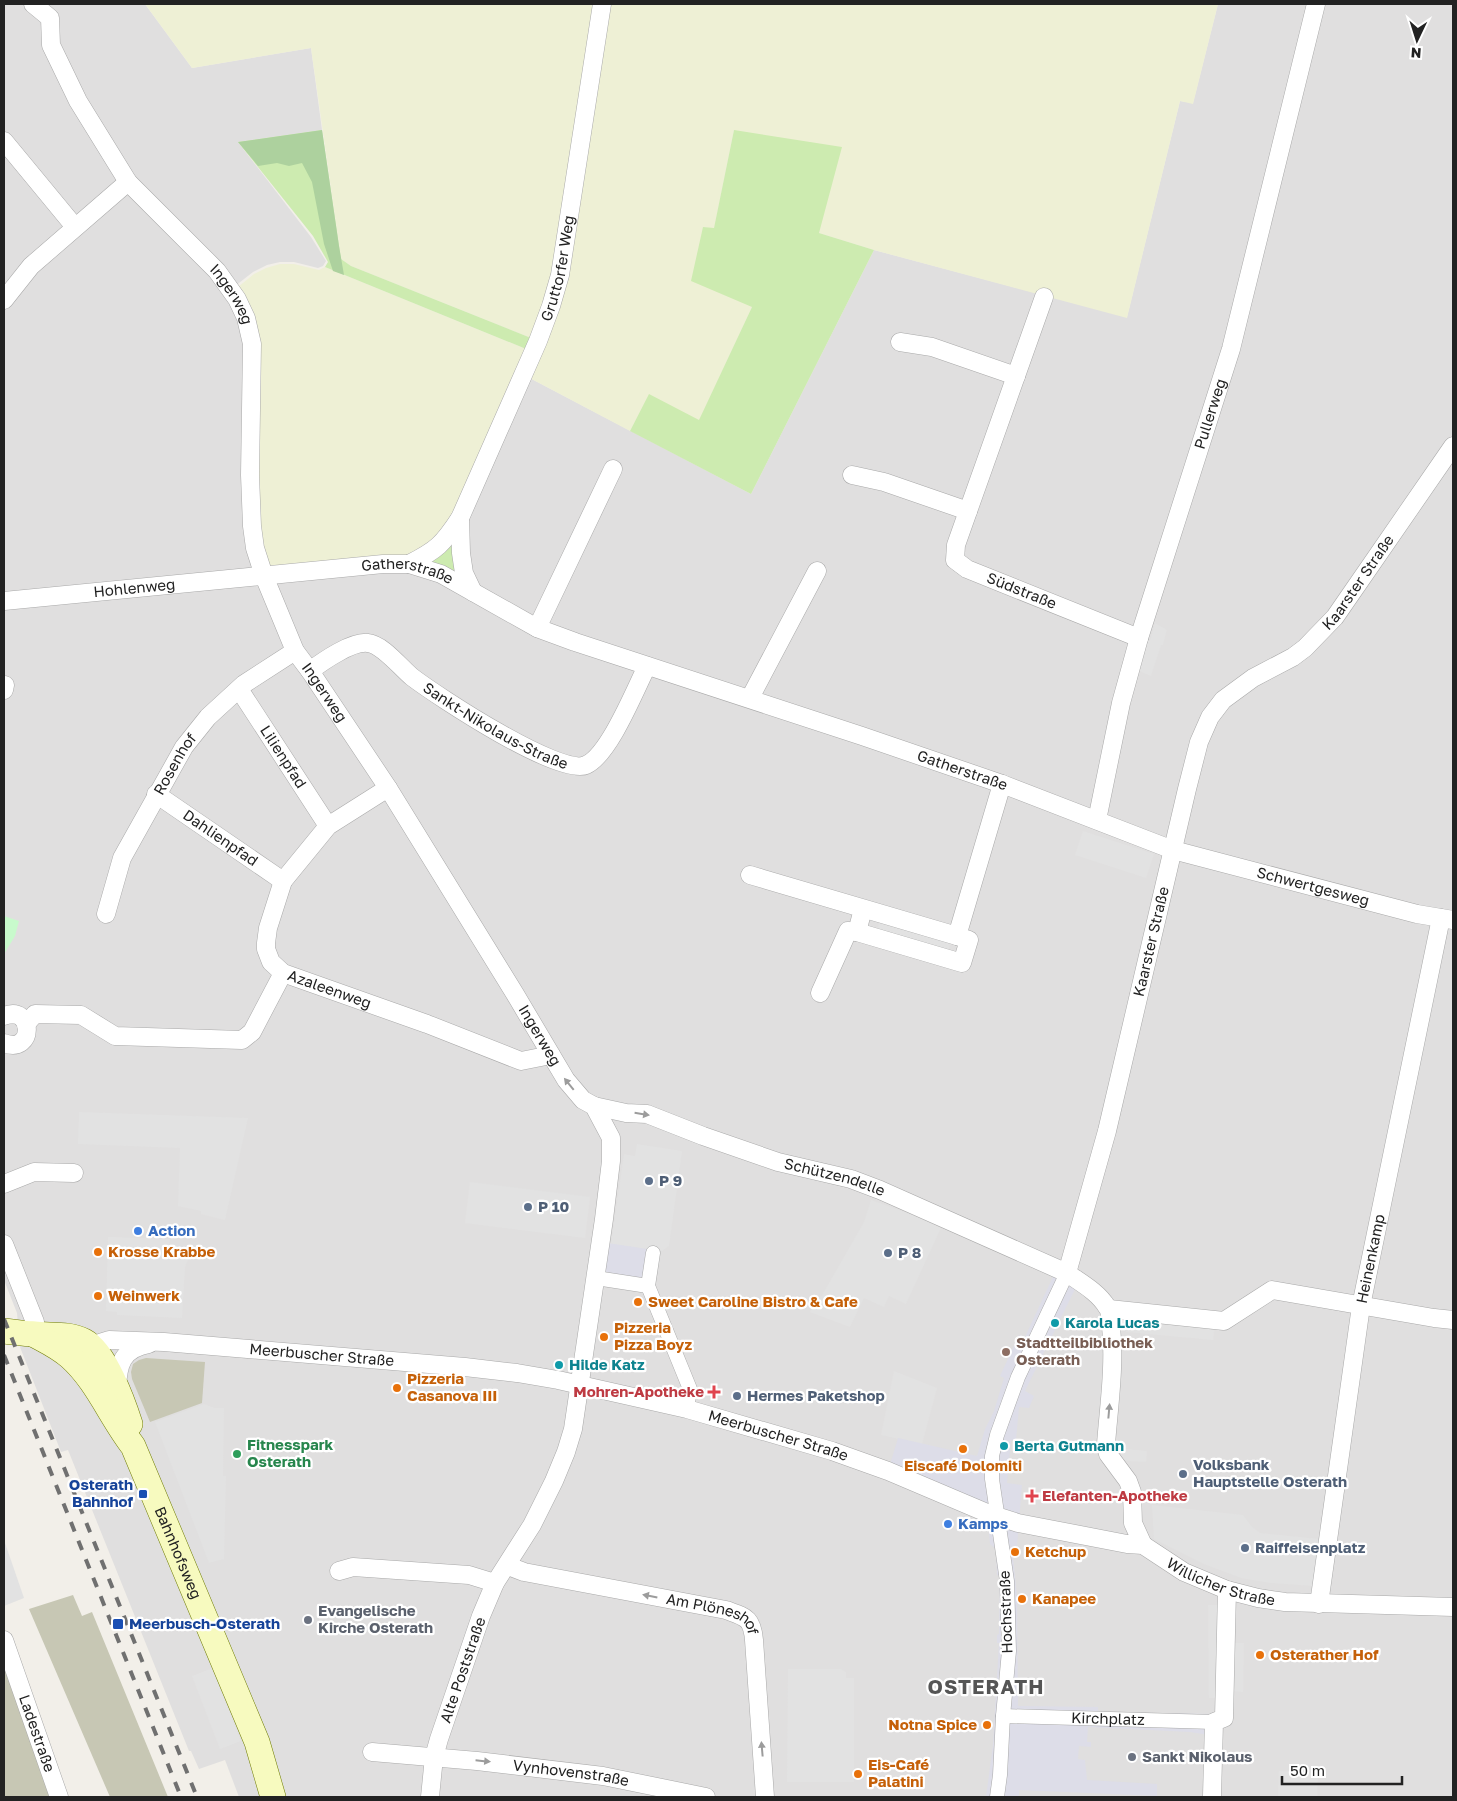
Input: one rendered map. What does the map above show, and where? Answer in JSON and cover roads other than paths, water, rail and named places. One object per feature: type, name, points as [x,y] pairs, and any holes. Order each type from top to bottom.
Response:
[{"type":"main road","points":[[4,1331],[76,1338],[90,1346]]},
{"type":"main road","points":[[33,1334],[61,1350],[83,1370]]},
{"type":"main road","name":"Bahnhofsweg","points":[[90,1346],[99,1357],[117,1389],[130,1424],[133,1446],[257,1742],[273,1797]]},
{"type":"main road","name":"Bahnhofsweg","points":[[83,1370],[119,1428],[133,1446]]},
{"type":"main road","name":"Bahnhofsweg","points":[[257,1742],[290,1797]]},
{"type":"street","name":"Ingerweg","points":[[33,4],[50,18],[50,45],[78,101],[128,182],[217,270],[237,299],[246,318],[252,344],[250,475],[255,548],[264,576],[295,651],[310,670],[388,788],[516,994],[566,1080],[583,1100],[594,1106],[611,1138],[611,1160],[580,1384]]},
{"type":"street","name":"Gruttorfer Weg","points":[[409,564],[433,552],[447,538],[460,518],[538,341],[551,306],[560,275],[602,4]]},
{"type":"street","name":"Pullerweg","points":[[1097,820],[1121,704],[1138,638],[1231,350],[1316,4]]},
{"type":"street","points":[[4,141],[75,227]]},
{"type":"street","points":[[4,300],[31,266],[128,182]]},
{"type":"street","name":"Südstraße","points":[[1044,297],[956,545],[955,560],[967,569],[1138,638]]},
{"type":"street","points":[[900,342],[932,347],[1016,376]]},
{"type":"street","name":"Kaarster Straße","points":[[998,1517],[992,1464],[996,1435],[1018,1377],[1067,1273],[1107,1130],[1199,742],[1210,717],[1223,700],[1253,678],[1293,657],[1305,648],[1335,617],[1453,446]]},
{"type":"street","points":[[537,628],[613,469]]},
{"type":"street","points":[[852,475],[884,482],[968,511]]},
{"type":"street","name":"Gruttorfer Weg","points":[[460,518],[461,553],[464,573],[473,592]]},
{"type":"street","name":"Gatherstraße","points":[[264,576],[383,564],[409,564],[441,574],[537,628],[1002,784],[1173,850]]},
{"type":"street","points":[[750,698],[817,571]]},
{"type":"street","name":"Hohlenweg","points":[[4,601],[264,576]]},
{"type":"street","name":"Sankt-Nikolaus-Straße","points":[[310,670],[353,646],[370,643],[379,647],[412,677],[468,715],[534,752],[570,766],[585,766],[600,755],[647,666]]},
{"type":"street","name":"Rosenhof","points":[[106,914],[122,858],[184,746],[208,717],[239,689],[295,651]]},
{"type":"street","name":"Lilienpfad","points":[[239,689],[328,826]]},
{"type":"street","points":[[956,936],[1002,784]]},
{"type":"street","points":[[283,973],[270,962],[267,956],[266,943],[268,928],[283,881],[328,826],[388,788]]},
{"type":"street","name":"Dahlienpfad","points":[[156,794],[283,881]]},
{"type":"street","name":"Schwertgesweg","points":[[1173,850],[1417,914],[1447,919]]},
{"type":"street","points":[[750,875],[969,940],[962,963],[848,931],[820,993]]},
{"type":"street","points":[[856,932],[864,909]]},
{"type":"street","name":"Heinenkamp","points":[[1319,1604],[1360,1306],[1447,919]]},
{"type":"street","name":"Azaleenweg","points":[[26,1024],[36,1014],[80,1015],[115,1036],[242,1040],[252,1032],[283,973],[427,1024],[521,1062],[550,1055]]},
{"type":"street","points":[[4,1016],[14,1014],[19,1016],[26,1024],[27,1033],[23,1040],[16,1045],[4,1043]]},
{"type":"street","name":"Schützendelle","points":[[594,1106],[626,1113],[647,1114],[778,1162],[851,1179],[880,1190],[1067,1273],[1101,1298],[1109,1309]]},
{"type":"street","points":[[4,1184],[34,1172],[74,1173]]},
{"type":"street","points":[[4,1244],[35,1322],[33,1334]]},
{"type":"street","points":[[653,1253],[648,1286],[690,1389],[686,1409]]},
{"type":"street","points":[[596,1278],[648,1286]]},
{"type":"street","points":[[1143,1546],[1133,1523],[1132,1492],[1128,1480],[1108,1454],[1106,1444],[1113,1368],[1109,1309],[1224,1321],[1272,1290],[1453,1320]]},
{"type":"street","name":"Meerbuscher Straße","points":[[90,1346],[100,1342],[117,1340],[164,1342],[517,1372],[580,1384],[686,1409],[832,1451],[888,1471],[998,1517]]},
{"type":"street","name":"Meerbuscher Straße","points":[[117,1389],[118,1370],[124,1357],[136,1348],[164,1342]]},
{"type":"street","points":[[83,1370],[83,1358],[90,1346]]},
{"type":"street","name":"Alte Poststraße","points":[[430,1797],[434,1757],[481,1616],[495,1583],[508,1566],[532,1525],[554,1481],[566,1452],[580,1384]]},
{"type":"street","name":"Willicher Straße","points":[[998,1517],[1042,1528],[1143,1546],[1184,1572],[1227,1590],[1258,1598],[1319,1604],[1453,1607]]},
{"type":"street","name":"Hochstraße","points":[[997,1797],[1000,1775],[1002,1716],[1009,1651],[1007,1581],[998,1517]]},
{"type":"street","points":[[338,1571],[353,1566],[469,1575],[495,1583]]},
{"type":"street","name":"Am Plöneshof","points":[[508,1566],[524,1572],[726,1610],[750,1620],[753,1627],[765,1797]]},
{"type":"street","points":[[1212,1796],[1214,1722],[1224,1718],[1227,1590]]},
{"type":"street","name":"Ladestraße","points":[[4,1640],[59,1797]]},
{"type":"street","name":"Kirchplatz","points":[[1002,1716],[1214,1722]]},
{"type":"street","points":[[372,1752],[434,1757]]},
{"type":"street","name":"Vynhovenstraße","points":[[434,1757],[603,1776],[706,1797]]},
{"type":"railway","points":[[4,1319],[197,1797]]},
{"type":"railway","points":[[4,1355],[181,1797]]},
{"type":"place","name":"P 9","points":[[649,1181]]},
{"type":"place","name":"P 10","points":[[528,1207]]},
{"type":"place","name":"Action","points":[[138,1231]]},
{"type":"place","name":"Krosse Krabbe","points":[[98,1252]]},
{"type":"place","name":"P 8","points":[[888,1253]]},
{"type":"place","name":"Weinwerk","points":[[98,1296]]},
{"type":"place","name":"Sweet Caroline Bistro & Cafe","points":[[638,1302]]},
{"type":"place","name":"Karola Lucas","points":[[1055,1323]]},
{"type":"place","name":"Pizzeria Pizza Boyz","points":[[604,1337]]},
{"type":"place","name":"Stadtteilbibliothek Osterath","points":[[1006,1352]]},
{"type":"place","name":"Hilde Katz","points":[[559,1365]]},
{"type":"place","name":"Pizzeria Casanova III","points":[[397,1388]]},
{"type":"place","name":"Mohren-Apotheke","points":[[714,1392]]},
{"type":"place","name":"Hermes Paketshop","points":[[737,1396]]},
{"type":"place","name":"Berta Gutmann","points":[[1004,1446]]},
{"type":"place","name":"Eiscafé Dolomiti","points":[[963,1449]]},
{"type":"place","name":"Fitnesspark Osterath","points":[[237,1454]]},
{"type":"place","name":"Volksbank Hauptstelle Osterath","points":[[1183,1474]]},
{"type":"place","name":"Osterath Bahnhof","points":[[143,1494]]},
{"type":"place","name":"Elefanten-Apotheke","points":[[1032,1496]]},
{"type":"place","name":"Kamps","points":[[948,1524]]},
{"type":"place","name":"Raiffeisenplatz","points":[[1245,1548]]},
{"type":"place","name":"Ketchup","points":[[1015,1552]]},
{"type":"place","name":"Kanapee","points":[[1022,1599]]},
{"type":"place","name":"Evangelische Kirche Osterath","points":[[308,1620]]},
{"type":"place","name":"Meerbusch-Osterath","points":[[118,1624]]},
{"type":"place","name":"Osterather Hof","points":[[1260,1655]]},
{"type":"place","name":"Notna Spice","points":[[987,1725]]},
{"type":"place","name":"Sankt Nikolaus","points":[[1132,1757]]},
{"type":"place","name":"Eis-Café Palatini","points":[[858,1774]]},
{"type":"district","name":"OSTERATH","points":[[986,1687]]}]
